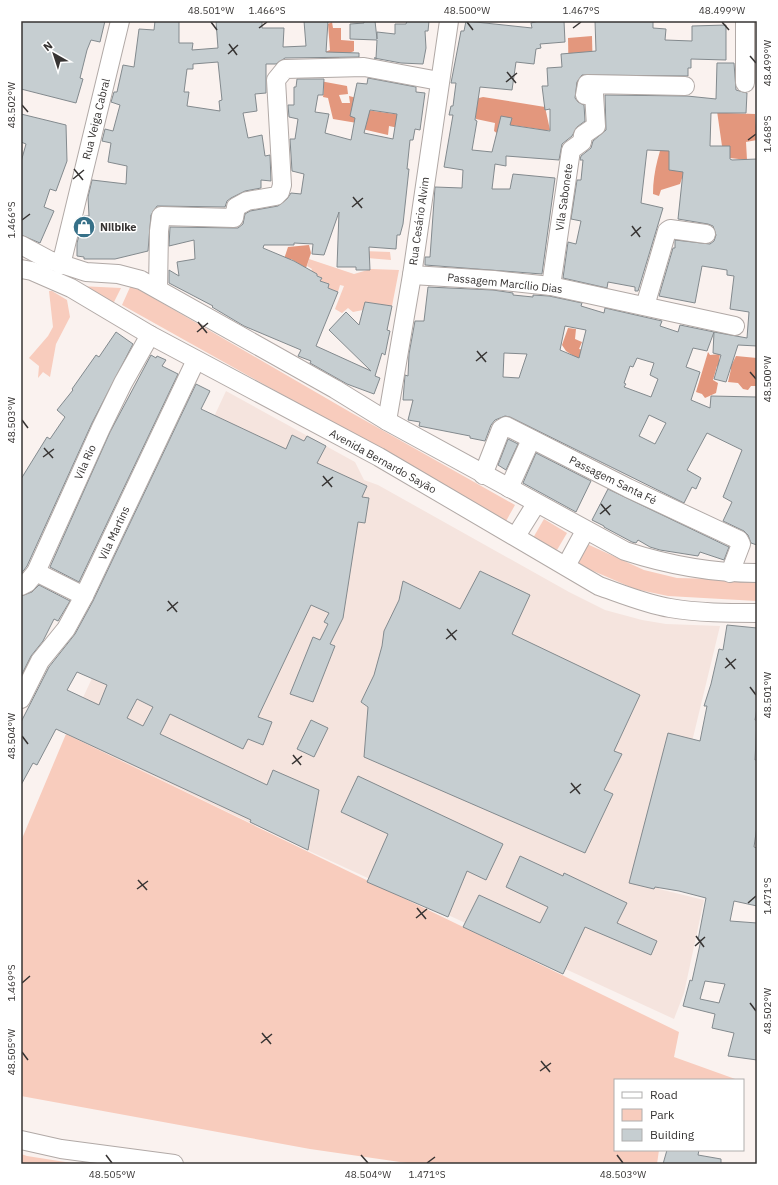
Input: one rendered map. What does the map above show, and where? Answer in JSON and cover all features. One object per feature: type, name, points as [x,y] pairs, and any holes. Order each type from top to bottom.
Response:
[{"type":"street","name":"Rua Veiga Cabral","points":[[61,265],[120,21]]},
{"type":"street","name":"Rua Cesário Alvim","points":[[387,421],[412,275],[439,81],[449,21]]},
{"type":"street","points":[[745,21],[745,83]]},
{"type":"street","points":[[158,289],[159,217],[178,216],[234,218],[236,207],[244,202],[276,196],[280,192],[282,184],[276,80],[285,69],[364,67],[439,81]]},
{"type":"street","name":"Vila Sabonete","points":[[551,286],[571,150],[582,142],[583,135],[596,126],[594,94],[585,95],[588,84],[685,86]]},
{"type":"street","points":[[645,306],[667,231],[670,229],[706,234]]},
{"type":"street","points":[[21,245],[61,265],[86,272],[118,274],[141,280],[335,389],[387,421],[483,475],[585,531],[625,551],[662,563],[730,573],[757,573]]},
{"type":"street","name":"Avenida Bernardo Sayão","points":[[21,269],[32,271],[71,288],[150,335],[379,457],[599,586],[636,599],[670,608],[724,613],[757,613]]},
{"type":"street","name":"Passagem Marcílio Dias","points":[[412,275],[494,280],[551,286],[735,326]]},
{"type":"street","name":"Vila Rio","points":[[21,586],[27,583],[36,572],[104,421],[150,335]]},
{"type":"street","name":"Vila Martins","points":[[21,698],[40,661],[66,629],[84,596],[196,360]]},
{"type":"street","name":"Passagem Santa Fé","points":[[483,475],[501,429],[506,426],[628,488],[739,540],[741,544],[730,573]]},
{"type":"street","points":[[509,488],[529,444]]},
{"type":"street","points":[[516,536],[536,504]]},
{"type":"street","points":[[566,566],[585,531]]},
{"type":"street","points":[[36,572],[84,596]]},
{"type":"street","points":[[21,1140],[61,1149],[174,1164]]},
{"type":"shaded area","points":[[332,22],[333,28],[341,28],[341,40],[354,41],[354,51],[350,53],[340,53],[338,64],[324,62],[325,52],[330,50],[328,24]]},
{"type":"shaded area","points":[[592,36],[593,81],[569,89],[568,38]]},
{"type":"shaded area","points":[[320,81],[347,86],[348,94],[339,95],[342,103],[350,103],[349,96],[361,99],[359,109],[409,116],[408,130],[389,126],[388,135],[358,128],[357,123],[333,119],[328,98],[323,97],[324,88],[319,86]]},
{"type":"shaded area","points":[[483,97],[545,107],[550,130],[547,130],[547,138],[538,129],[505,124],[502,137],[494,131],[495,123],[476,119],[475,99]]},
{"type":"shaded area","points":[[716,104],[727,113],[755,114],[757,140],[746,142],[747,160],[730,158],[730,146],[722,146]]},
{"type":"shaded area","points":[[669,127],[669,163],[687,164],[680,184],[661,190],[659,196],[653,194],[654,177],[660,151]]},
{"type":"shaded area","points":[[309,245],[311,253],[306,268],[291,259],[283,262],[288,247]]},
{"type":"shaded area","points":[[568,328],[576,329],[575,339],[582,342],[579,349],[584,350],[582,361],[569,363],[572,355],[566,351],[562,345]]},
{"type":"shaded area","points":[[708,352],[710,355],[720,354],[719,360],[732,364],[736,356],[757,358],[757,386],[751,386],[748,390],[743,389],[738,383],[728,382],[731,369],[717,366],[713,380],[718,383],[716,393],[705,398],[702,394],[696,392]]},
{"type":"shaded area","points":[[226,391],[355,462],[364,480],[378,485],[569,592],[605,610],[642,620],[666,624],[720,626],[683,779],[659,889],[704,900],[684,993],[674,1019],[307,850],[66,734]]},
{"type":"green space","points":[[363,251],[390,252],[391,260],[355,257]]},
{"type":"green space","points":[[309,259],[354,274],[371,269],[399,270],[392,306],[365,302],[363,310],[353,312],[348,308],[342,313],[335,309],[344,286],[340,285],[338,292],[328,288],[329,284],[320,281],[322,278],[311,272],[312,269],[307,266]]},
{"type":"green space","points":[[131,285],[350,412],[515,505],[505,523],[342,428],[122,305]]},
{"type":"green space","points":[[79,286],[121,288],[113,304]]},
{"type":"green space","points":[[49,291],[52,291],[67,300],[70,317],[56,344],[50,377],[43,372],[38,378],[39,366],[29,358],[48,336],[53,327]]},
{"type":"green space","points":[[544,519],[567,533],[557,550],[533,538]]},
{"type":"green space","points":[[587,544],[644,570],[677,578],[757,580],[757,601],[668,596],[635,589],[577,564]]},
{"type":"green space","points":[[66,734],[679,1032],[674,1057],[735,1079],[614,1079],[614,1151],[659,1151],[657,1164],[414,1164],[310,1149],[21,1096],[21,841]]},
{"type":"green space","points":[[21,1154],[27,1156],[78,1164],[21,1164]]},
{"type":"building","points":[[21,21],[105,21],[100,42],[91,40],[87,50],[80,78],[83,79],[76,103],[21,89]]},
{"type":"building","points":[[155,21],[179,21],[179,43],[193,43],[192,50],[218,48],[216,21],[262,21],[262,28],[284,28],[283,47],[306,46],[304,21],[328,21],[326,52],[359,53],[359,57],[285,58],[276,64],[266,64],[266,93],[255,94],[257,111],[243,113],[248,138],[262,135],[265,156],[270,155],[271,181],[261,180],[261,188],[245,191],[231,198],[227,201],[225,207],[157,206],[151,215],[148,251],[115,259],[84,259],[84,257],[77,256],[77,243],[84,216],[89,216],[88,197],[92,180],[126,184],[127,166],[108,162],[111,143],[102,141],[105,129],[113,131],[120,105],[111,102],[114,92],[117,92],[123,65],[134,67],[139,29],[154,30]],"holes":[[[218,62],[222,100],[219,101],[220,111],[187,106],[189,92],[184,92],[187,69],[193,69],[193,64]]]},
{"type":"building","points":[[364,21],[375,21],[377,39],[377,32],[395,34],[395,24],[406,24],[407,21],[429,21],[428,31],[425,31],[426,48],[423,64],[401,63],[374,58],[376,58],[377,40],[350,39],[350,24],[364,23]]},
{"type":"building","points":[[466,21],[532,28],[531,23],[539,21],[564,21],[565,42],[540,44],[541,48],[536,49],[534,64],[516,62],[512,90],[480,87],[475,120],[477,121],[472,150],[492,152],[501,116],[512,118],[510,125],[550,131],[550,109],[545,110],[542,86],[548,86],[547,68],[562,67],[561,54],[596,51],[595,21],[653,21],[653,28],[666,29],[665,40],[692,41],[692,26],[726,25],[726,60],[691,59],[691,68],[688,68],[688,76],[582,75],[577,82],[575,98],[578,102],[584,105],[585,121],[577,127],[572,136],[562,144],[559,160],[506,156],[506,166],[495,164],[492,189],[510,189],[513,174],[555,178],[542,274],[425,265],[425,257],[430,257],[435,187],[462,188],[463,170],[444,167],[453,115],[449,115],[451,106],[453,106],[456,83],[451,83],[461,31],[464,31]]},
{"type":"building","points":[[717,63],[734,63],[736,90],[747,93],[746,113],[711,113],[710,146],[730,146],[730,159],[732,160],[757,159],[757,346],[738,345],[726,382],[714,379],[721,355],[713,353],[714,332],[747,338],[749,312],[730,309],[734,276],[727,275],[727,270],[702,266],[695,303],[659,296],[673,248],[675,248],[675,240],[710,244],[714,241],[716,235],[713,226],[678,219],[683,172],[669,170],[669,151],[647,150],[641,203],[663,208],[638,291],[635,291],[635,287],[608,282],[607,288],[563,278],[568,242],[576,244],[581,221],[571,219],[577,180],[581,180],[583,160],[580,160],[581,156],[591,148],[593,141],[606,130],[605,95],[687,96],[716,99]]},
{"type":"building","points":[[368,78],[416,87],[416,92],[425,93],[420,130],[415,129],[413,140],[410,140],[407,169],[409,169],[403,224],[400,235],[397,235],[396,249],[369,247],[370,270],[356,270],[356,267],[337,267],[339,212],[324,255],[312,254],[313,244],[294,243],[294,245],[264,245],[263,248],[294,261],[317,274],[317,276],[322,278],[320,281],[329,284],[328,288],[338,292],[316,346],[371,371],[329,330],[346,312],[359,325],[365,302],[392,306],[387,330],[390,331],[385,355],[382,353],[375,376],[380,378],[374,394],[347,384],[310,363],[311,361],[298,356],[301,350],[244,326],[212,307],[213,306],[169,283],[169,270],[179,276],[177,262],[195,259],[194,240],[169,246],[170,227],[238,228],[243,224],[245,214],[250,211],[278,206],[287,199],[291,193],[301,194],[304,174],[292,171],[290,139],[295,139],[298,119],[289,117],[288,105],[294,105],[294,87],[296,87],[297,79],[324,79],[323,95],[318,95],[315,112],[329,114],[325,133],[351,140],[355,118],[350,116],[357,83],[367,84]],"holes":[[[370,110],[397,114],[393,139],[364,133]]]},
{"type":"building","points":[[21,114],[66,125],[67,161],[56,191],[50,189],[44,207],[54,211],[40,243],[21,235],[21,162],[26,144],[21,142]]},
{"type":"building","points":[[428,287],[493,290],[513,293],[513,295],[533,297],[533,295],[549,296],[582,303],[581,306],[604,313],[605,308],[662,321],[660,326],[678,332],[680,325],[714,332],[707,351],[693,348],[686,367],[700,372],[691,400],[710,408],[711,396],[757,397],[757,545],[751,543],[748,535],[744,531],[723,521],[732,502],[723,497],[742,450],[707,433],[687,470],[701,478],[696,489],[692,487],[684,503],[510,417],[505,416],[495,420],[491,425],[485,441],[470,438],[470,436],[419,426],[420,422],[408,420],[413,400],[403,400],[405,375],[408,376],[409,354],[415,321],[424,321]],"holes":[[[565,326],[586,330],[579,358],[560,350]],[[504,353],[527,354],[519,378],[503,377]],[[637,358],[654,363],[650,375],[658,379],[651,397],[624,387],[630,366],[633,367]],[[649,415],[666,423],[655,444],[639,436]]]},
{"type":"building","points":[[116,332],[133,344],[92,423],[27,566],[21,574],[21,479],[47,437],[50,439],[65,417],[57,410],[73,390],[72,389],[96,355],[99,357]]},
{"type":"building","points":[[151,355],[156,358],[157,356],[166,360],[162,366],[178,374],[79,582],[50,567],[110,432]]},
{"type":"building","points":[[196,384],[210,391],[201,409],[286,449],[292,435],[304,441],[307,436],[326,446],[317,463],[367,486],[362,497],[369,498],[365,523],[358,522],[343,618],[330,644],[335,646],[313,702],[290,694],[313,637],[320,640],[328,624],[324,622],[329,613],[311,605],[258,717],[272,722],[263,745],[248,739],[243,749],[170,714],[160,734],[267,785],[273,770],[319,790],[308,850],[250,822],[251,820],[56,729],[37,765],[33,763],[21,785],[21,722],[49,667],[75,634],[93,601]],"holes":[[[77,672],[107,685],[99,705],[67,690]],[[137,699],[153,707],[143,726],[127,718]]]},
{"type":"building","points":[[508,439],[518,444],[506,470],[498,465]]},
{"type":"building","points":[[536,453],[591,481],[576,512],[523,483]]},
{"type":"building","points":[[608,489],[729,547],[724,560],[700,552],[698,556],[660,550],[650,547],[638,540],[636,543],[632,542],[592,520]]},
{"type":"building","points":[[480,571],[530,595],[512,634],[640,695],[614,751],[622,754],[604,790],[613,794],[585,853],[364,757],[368,707],[361,702],[374,675],[382,646],[384,631],[399,600],[403,581],[460,609]]},
{"type":"building","points":[[39,585],[70,601],[58,621],[54,619],[43,641],[31,656],[21,676],[21,596],[32,592]]},
{"type":"building","points":[[727,625],[757,628],[757,708],[755,720],[757,721],[755,760],[757,760],[757,826],[754,847],[757,848],[757,906],[734,901],[730,921],[757,923],[757,1060],[728,1056],[734,1033],[712,1028],[715,1014],[683,1006],[690,980],[692,981],[701,940],[698,940],[706,898],[679,891],[655,887],[654,889],[629,883],[668,733],[700,741],[707,706],[704,706],[719,649],[723,650]],"holes":[[[705,981],[725,984],[719,1003],[700,999]]]},
{"type":"building","points":[[311,720],[328,728],[314,757],[297,749]]},
{"type":"building","points":[[358,776],[503,844],[486,880],[467,871],[448,917],[367,882],[388,834],[341,812]]},
{"type":"building","points":[[520,856],[563,876],[564,873],[627,903],[617,923],[657,941],[651,955],[585,927],[563,974],[463,927],[479,895],[540,923],[548,907],[506,887]]},
{"type":"building","points":[[667,1151],[699,1151],[698,1155],[721,1159],[721,1164],[663,1164]]},
{"type":"place","name":"Nilbike","points":[[84,227]]}]
